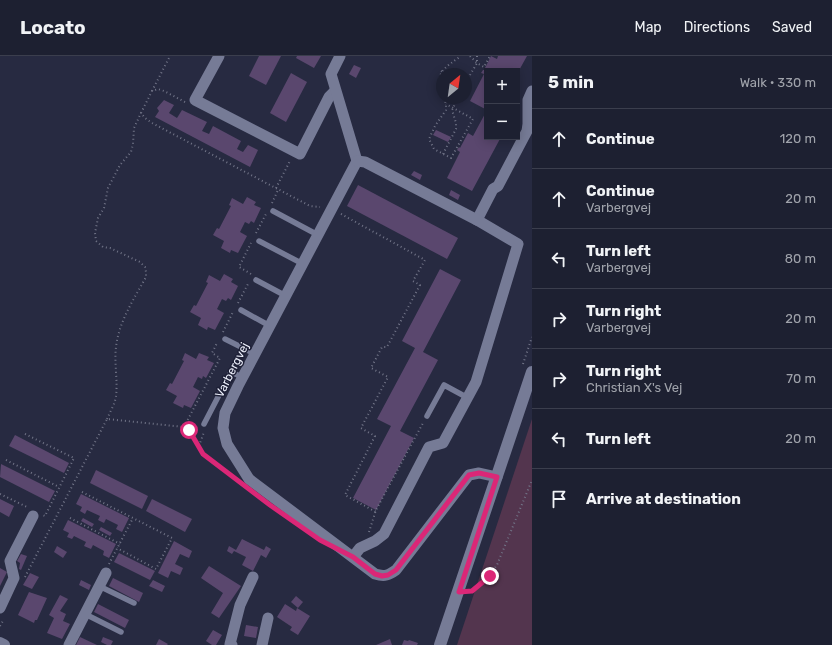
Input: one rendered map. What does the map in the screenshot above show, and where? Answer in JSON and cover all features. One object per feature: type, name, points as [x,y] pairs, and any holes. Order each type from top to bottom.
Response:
[{"type":"street","points":[[219,56],[195,100],[300,154],[329,97],[335,91]]},
{"type":"street","points":[[340,56],[331,74],[357,161],[365,162],[477,220],[518,244],[476,382],[468,398],[443,443],[429,447],[384,534],[375,541],[365,544],[353,557]]},
{"type":"street","points":[[477,220],[493,189],[498,186],[527,131],[528,100],[532,91]]},
{"type":"street","name":"Varbergvej","points":[[357,161],[242,377],[225,413],[223,428],[227,444],[249,479],[375,574],[382,576],[388,575],[396,570],[469,475],[479,473],[497,477]]},
{"type":"street","points":[[440,645],[532,372]]},
{"type":"street","points":[[4,610],[14,578],[10,561],[33,512]]},
{"type":"street","points":[[69,645],[106,573]]},
{"type":"street","points":[[232,645],[230,644],[240,605],[252,577]]},
{"type":"street","points":[[262,645],[268,618]]},
{"type":"street","points":[[0,643],[4,645]]},
{"type":"lane","points":[[273,211],[318,235]]},
{"type":"lane","points":[[259,241],[303,264]]},
{"type":"lane","points":[[256,280],[286,296]]},
{"type":"lane","points":[[241,310],[270,326]]},
{"type":"lane","points":[[225,339],[255,354]]},
{"type":"lane","points":[[204,424],[231,372],[242,377]]},
{"type":"lane","points":[[427,416],[444,385],[468,398]]},
{"type":"lane","points":[[99,586],[134,603]]},
{"type":"lane","points":[[85,614],[121,632]]},
{"type":"path","points":[[25,578],[107,419],[116,398],[116,346],[120,328],[146,277],[146,272],[145,267],[140,262],[99,244],[96,241],[95,233],[98,218],[104,208],[108,188],[120,165],[131,152],[134,128],[170,56]]},
{"type":"path","points":[[446,68],[461,56]]},
{"type":"path","points":[[470,56],[484,67],[490,56]]},
{"type":"path","points":[[472,73],[477,63],[477,56]]},
{"type":"path","points":[[152,91],[158,89],[164,91],[188,104],[195,100]]},
{"type":"path","points":[[446,104],[453,108],[473,119],[451,158],[434,149],[429,139],[435,126],[446,110],[446,104]]},
{"type":"path","points":[[443,154],[456,129],[456,123],[452,110],[455,104]]},
{"type":"path","points":[[141,112],[145,118],[152,123],[310,206],[332,209],[425,260],[413,281],[420,285],[387,347],[382,347],[371,368],[388,377],[361,428],[375,436],[345,495],[376,512]]},
{"type":"path","points":[[276,188],[295,151]]},
{"type":"path","points":[[365,544],[376,512],[427,416]]},
{"type":"path","points":[[107,419],[184,428],[189,430],[203,454],[240,481]]},
{"type":"path","points":[[198,446],[205,430],[204,424]]},
{"type":"path","points":[[0,494],[33,512],[45,516],[74,458],[25,434]]},
{"type":"path","points":[[6,460],[59,487]]},
{"type":"path","points":[[459,592],[472,591],[490,576],[497,566],[532,480]]},
{"type":"path","points":[[82,492],[172,538],[156,569],[117,548]]},
{"type":"path","points":[[70,518],[120,544]]},
{"type":"path","points":[[106,573],[108,565],[133,518]]},
{"type":"path","points":[[0,626],[4,610]]},
{"type":"shaded area","points":[[532,419],[532,645],[457,645]]},
{"type":"building","points":[[259,56],[281,56],[266,85],[249,76]]},
{"type":"building","points":[[297,56],[321,56],[314,68],[296,58]]},
{"type":"building","points":[[491,56],[497,59],[498,56],[527,56],[520,69],[485,68]]},
{"type":"building","points":[[354,65],[361,68],[356,78],[349,74]]},
{"type":"building","points":[[291,73],[307,82],[286,122],[270,113]]},
{"type":"building","points":[[484,74],[484,108],[472,102],[472,97]]},
{"type":"building","points":[[164,100],[174,105],[169,113],[177,118],[182,110],[207,122],[202,131],[209,134],[213,126],[241,141],[237,149],[243,152],[248,145],[258,150],[250,167],[155,117],[159,111],[157,108]]},
{"type":"building","points":[[484,116],[484,140],[499,140],[472,191],[447,178],[460,152],[457,150],[459,147],[460,148],[468,133],[473,136]]},
{"type":"building","points":[[436,130],[451,137],[448,142],[433,135]]},
{"type":"building","points":[[414,171],[422,175],[420,180],[411,175]]},
{"type":"building","points":[[358,185],[458,238],[447,259],[347,206]]},
{"type":"building","points":[[451,190],[460,195],[458,200],[449,195]]},
{"type":"building","points":[[247,197],[256,202],[254,205],[261,208],[254,223],[251,221],[249,224],[245,222],[240,232],[247,236],[238,253],[231,250],[230,253],[221,248],[224,241],[213,235],[217,228],[219,229],[231,206],[229,205],[232,198],[243,204]]},
{"type":"building","points":[[440,269],[461,280],[423,352],[438,360],[400,431],[414,438],[376,510],[353,498],[391,426],[377,419],[415,348],[402,341]]},
{"type":"building","points":[[224,274],[233,279],[231,282],[238,286],[231,300],[228,298],[226,301],[222,299],[217,309],[224,313],[215,330],[208,327],[207,330],[198,325],[201,318],[190,312],[194,305],[196,306],[208,283],[206,282],[209,275],[220,281]]},
{"type":"building","points":[[185,353],[196,359],[199,353],[209,357],[207,360],[214,363],[206,378],[203,376],[202,379],[198,377],[193,387],[200,391],[191,408],[184,405],[183,408],[173,403],[177,396],[166,390],[170,383],[172,384],[184,361],[182,360]]},
{"type":"building","points":[[15,435],[69,463],[64,473],[9,446]]},
{"type":"building","points":[[1,464],[55,491],[49,502],[0,477]]},
{"type":"building","points":[[96,470],[148,496],[142,509],[90,483]]},
{"type":"building","points":[[81,494],[129,518],[122,532],[116,529],[118,525],[106,519],[104,523],[98,520],[100,516],[87,510],[85,514],[80,511],[82,507],[76,504]]},
{"type":"building","points":[[0,499],[14,506],[9,517],[0,512]]},
{"type":"building","points":[[152,499],[192,519],[185,532],[146,511]]},
{"type":"building","points":[[83,518],[94,524],[92,527],[81,521]]},
{"type":"building","points":[[68,520],[116,544],[109,558],[103,555],[104,551],[93,545],[91,549],[84,546],[86,542],[74,536],[72,539],[67,537],[69,533],[63,530]]},
{"type":"building","points":[[101,527],[112,533],[110,536],[99,530]]},
{"type":"building","points":[[242,539],[264,550],[266,546],[271,549],[266,558],[261,555],[253,571],[242,565],[246,557],[234,551],[232,554],[227,551],[229,546],[236,550]]},
{"type":"building","points":[[174,541],[192,551],[189,558],[180,554],[175,564],[183,568],[180,575],[171,571],[168,578],[158,573]]},
{"type":"building","points":[[57,546],[67,552],[63,558],[54,552]]},
{"type":"building","points":[[119,553],[155,571],[150,580],[114,562]]},
{"type":"building","points":[[21,554],[27,556],[21,570],[19,569],[20,563],[17,561]]},
{"type":"building","points":[[209,566],[241,586],[219,618],[211,613],[223,593],[201,578]]},
{"type":"building","points":[[0,568],[7,572],[0,586]]},
{"type":"building","points":[[30,573],[39,577],[32,589],[23,585]]},
{"type":"building","points":[[113,578],[143,593],[139,602],[109,586]]},
{"type":"building","points":[[81,580],[91,585],[89,590],[79,585]]},
{"type":"building","points":[[153,580],[165,586],[162,592],[149,586]]},
{"type":"building","points":[[29,592],[47,598],[37,620],[35,620],[34,623],[18,615]]},
{"type":"building","points":[[60,595],[68,599],[60,611],[66,614],[63,621],[70,624],[62,639],[47,633],[54,618],[49,615]]},
{"type":"building","points":[[296,596],[303,602],[298,608],[291,602]]},
{"type":"building","points":[[98,604],[129,620],[125,628],[94,612]]},
{"type":"building","points":[[285,604],[296,611],[297,608],[310,616],[298,635],[290,630],[292,627],[277,617]]},
{"type":"building","points":[[246,625],[258,627],[256,638],[244,636]]},
{"type":"building","points":[[213,630],[222,635],[216,645],[212,645],[206,641]]},
{"type":"building","points":[[80,637],[97,645],[76,645]]},
{"type":"building","points":[[103,637],[113,641],[111,645],[101,642]]},
{"type":"building","points":[[159,639],[168,644],[156,645]]},
{"type":"building","points":[[390,639],[392,645],[376,645]]},
{"type":"building","points":[[404,640],[418,643],[417,645],[402,645]]},
{"type":"route","points":[[189,430],[203,454],[270,505],[320,540],[353,557],[375,574],[382,576],[388,575],[396,570],[469,475],[479,473],[497,477],[459,592],[472,591],[490,576]]}]
